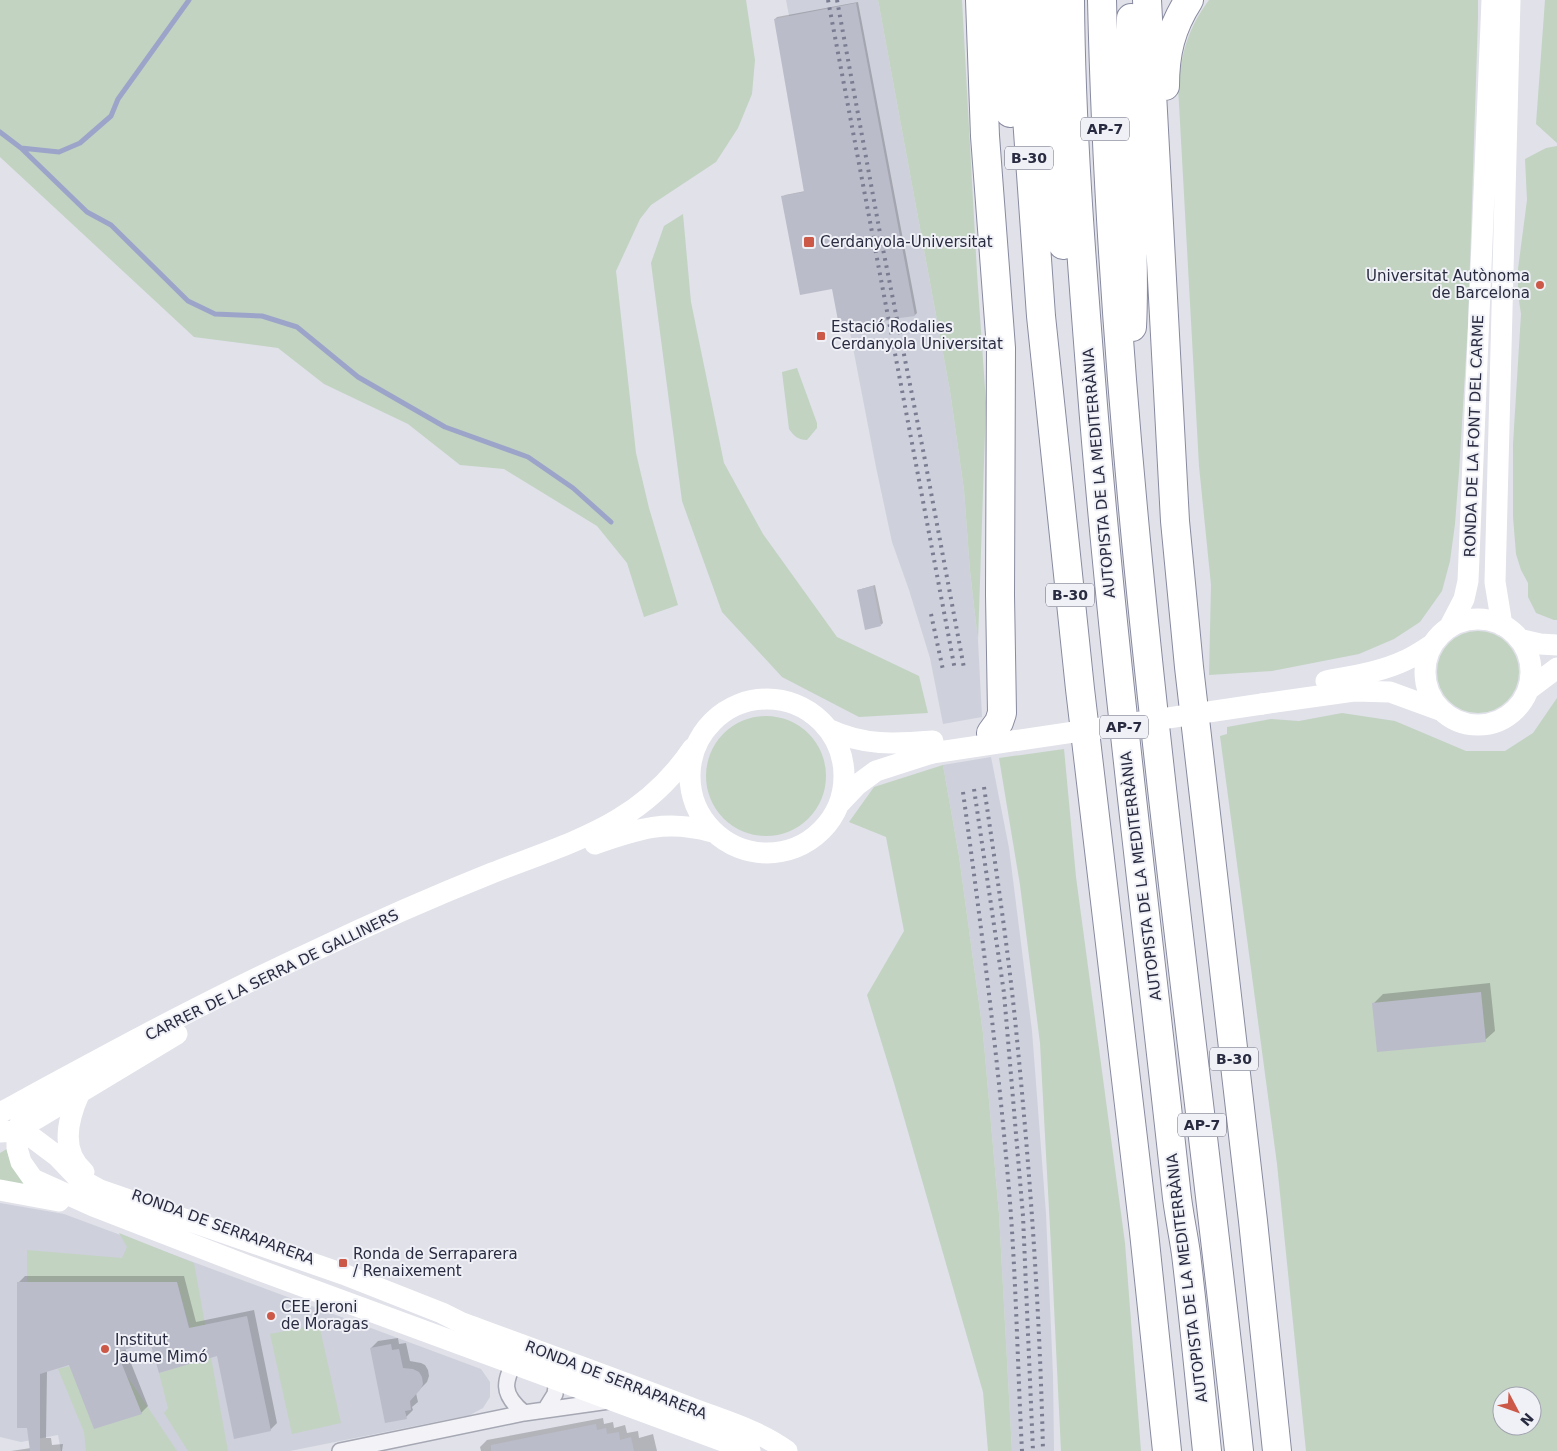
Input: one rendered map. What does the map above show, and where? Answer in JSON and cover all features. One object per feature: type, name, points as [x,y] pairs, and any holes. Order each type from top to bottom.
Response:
[{"type":"highway","points":[[980,0],[985,136],[1002,375],[1000,595],[1002,713],[999,722],[991,733]]},
{"type":"highway","points":[[998,0],[1015,155],[1041,316]]},
{"type":"highway","name":"B-30","points":[[1023,0],[1026,103],[1041,316],[1078,670],[1167,1451]]},
{"type":"highway","points":[[1043,0],[1048,112],[1068,311],[1099,478]]},
{"type":"highway","name":"AUTOPISTA DE LA MEDITERRÀNIA","points":[[1070,0],[1070,70],[1078,220],[1099,478],[1129,780],[1207,1451]]},
{"type":"highway","name":"AUTOPISTA DE LA MEDITERRÀNIA","points":[[1102,0],[1104,98],[1110,222],[1138,580],[1239,1451]]},
{"type":"highway","points":[[1126,441],[1134,290],[1130,162],[1132,0]]},
{"type":"highway","name":"B-30","points":[[1148,0],[1176,521],[1190,676],[1253,1221],[1277,1451]]},
{"type":"highway","points":[[1176,521],[1183,476],[1179,314],[1167,153],[1165,71],[1171,38],[1178,18],[1189,0]]},
{"type":"street","name":"RONDA DE LA FONT DEL CARME","points":[[1449,628],[1464,599],[1468,581],[1492,0]]},
{"type":"street","name":"RONDA DE LA FONT DEL CARME","points":[[1502,625],[1495,582],[1510,0]]},
{"type":"street","points":[[828,729],[847,738],[874,743],[907,743],[933,747],[1260,698],[1351,677],[1406,660],[1433,644],[1449,628],[1464,621],[1475,620],[1487,620],[1502,625],[1520,639],[1528,653],[1530,664],[1528,690]]},
{"type":"street","points":[[1520,639],[1540,644],[1557,645]]},
{"type":"street","points":[[1433,644],[1427,658],[1426,679],[1430,694],[1442,711]]},
{"type":"street","points":[[839,805],[844,779],[842,761],[837,744],[828,729],[810,712],[799,706],[776,698],[745,700],[722,711],[703,729],[693,748],[694,794],[704,822],[720,840],[736,849],[768,854],[801,846],[822,830],[832,818],[839,805],[857,785],[876,772],[933,747],[991,733],[1260,698],[1354,691],[1390,692],[1442,711],[1455,720],[1477,725],[1493,723],[1503,719],[1516,709],[1528,690],[1557,668]]},
{"type":"street","name":"CARRER DE LA SERRA DE GALLINERS","points":[[0,1113],[207,1004],[364,928],[492,873],[583,838],[607,826],[632,811],[668,781],[680,768],[693,748]]},
{"type":"street","name":"CARRER DE LA SERRA DE GALLINERS","points":[[6,1135],[237,999],[312,961],[452,898],[563,855],[633,831],[678,825],[692,826],[712,832]]},
{"type":"street","points":[[6,1135],[47,1098],[57,1082]]},
{"type":"street","name":"RONDA DE SERRAPARERA","points":[[80,1092],[72,1108],[67,1129],[70,1156],[80,1168],[93,1178],[432,1303],[451,1317]]},
{"type":"street","name":"RONDA DE SERRAPARERA","points":[[6,1135],[17,1148],[21,1162],[33,1179],[94,1206],[248,1266],[558,1374],[613,1401],[750,1451]]},
{"type":"street","name":"RONDA DE SERRAPARERA","points":[[6,1135],[29,1135],[44,1145],[78,1178],[100,1190],[343,1274],[756,1434],[778,1444],[787,1451]]},
{"type":"street","name":"RONDA DE SERRAPARERA","points":[[0,1190],[51,1198],[234,1265],[248,1266]]},
{"type":"street","points":[[451,1317],[516,1359]]},
{"type":"street","name":"RONDA DE SERRAPARERA","points":[[516,1359],[507,1377],[505,1388],[509,1398],[524,1413]]},
{"type":"street","points":[[558,1374],[608,1385],[628,1383]]},
{"type":"street","name":"RONDA DE SERRAPARERA","points":[[545,1410],[555,1394],[558,1374]]},
{"type":"street","points":[[340,1451],[524,1413],[613,1401]]},
{"type":"shaded area","points":[[786,0],[878,0],[950,391],[964,490],[970,571],[978,641],[982,717],[943,724],[930,658],[892,542]]},
{"type":"shaded area","points":[[991,757],[1009,848],[1032,1031],[1046,1214],[1053,1375],[1054,1451],[1012,1451],[999,1214],[983,1033],[959,856],[943,765]]},
{"type":"shaded area","points":[[0,1203],[64,1214],[481,1369],[490,1382],[490,1397],[483,1408],[470,1415],[290,1451],[61,1451],[58,1435],[21,1442],[0,1437]]},
{"type":"green space","points":[[0,0],[746,0],[755,60],[752,94],[738,128],[716,162],[651,205],[640,219],[616,271],[636,453],[649,508],[678,605],[644,617],[627,563],[597,526],[504,469],[460,465],[408,424],[324,384],[278,348],[194,337],[0,157]]},
{"type":"green space","points":[[878,0],[962,0],[986,403],[978,641],[970,571],[964,490],[950,391]]},
{"type":"green space","points":[[1209,0],[1478,0],[1478,18],[1468,324],[1459,472],[1450,561],[1442,591],[1420,622],[1394,639],[1359,654],[1272,671],[1209,675],[1211,585],[1199,466],[1178,86],[1187,41],[1196,20]]},
{"type":"green space","points":[[1545,0],[1557,0],[1557,143],[1536,124]]},
{"type":"green space","name":"Universitat Autònoma de Barcelona","points":[[1557,146],[1557,620],[1554,620],[1536,613],[1528,597],[1528,583],[1516,554],[1513,517],[1513,444],[1521,314],[1518,294],[1518,269],[1527,200],[1525,159],[1546,148]]},
{"type":"green space","points":[[683,214],[691,302],[724,463],[763,534],[837,637],[919,676],[928,713],[859,717],[782,677],[722,612],[682,501],[651,263],[664,226]]},
{"type":"green space","points":[[797,368],[817,423],[817,428],[807,440],[796,437],[789,429],[782,372]]},
{"type":"green space","points":[[1478,631],[1494,634],[1507,643],[1516,656],[1519,672],[1516,688],[1507,701],[1494,710],[1478,713],[1462,710],[1449,701],[1440,688],[1437,672],[1440,656],[1449,643],[1462,634]]},
{"type":"green space","points":[[1557,698],[1557,1451],[1306,1451],[1277,1164],[1220,736],[1227,734],[1227,727],[1271,719],[1299,721],[1342,713],[1395,721],[1466,751],[1505,751],[1533,733]]},
{"type":"green space","points":[[766,716],[789,720],[809,733],[822,753],[826,776],[822,799],[809,819],[789,832],[766,836],[743,832],[723,819],[710,799],[706,776],[710,753],[723,733],[743,720]]},
{"type":"green space","points":[[1064,749],[1076,877],[1125,1243],[1141,1451],[1061,1451],[1040,1043],[1020,885],[999,758]]},
{"type":"green space","points":[[943,765],[959,856],[983,1033],[999,1214],[1012,1451],[988,1451],[983,1392],[867,995],[904,931],[886,837],[849,822],[874,787]]},
{"type":"green space","points":[[12,1146],[33,1187],[0,1183],[0,1153]]},
{"type":"green space","points":[[119,1233],[194,1263],[228,1451],[188,1451],[164,1413],[168,1408],[159,1373],[199,1361],[177,1282],[27,1282],[27,1250],[122,1258],[127,1247]]},
{"type":"green space","points":[[319,1324],[341,1423],[292,1434],[270,1334]]},
{"type":"green space","points":[[70,1366],[127,1376],[177,1451],[86,1451],[84,1432],[58,1369]]},
{"type":"building","points":[[856,3],[915,316],[840,331],[832,289],[800,295],[781,196],[804,192],[774,19]]},
{"type":"building","points":[[873,586],[881,626],[865,630],[857,590]]},
{"type":"building","points":[[1481,992],[1486,1042],[1377,1052],[1372,1003]]},
{"type":"building","points":[[17,1282],[177,1282],[189,1328],[247,1316],[271,1431],[234,1439],[217,1356],[159,1373],[150,1342],[117,1352],[142,1414],[94,1429],[69,1365],[40,1374],[40,1451],[30,1451],[27,1428],[17,1428]]},
{"type":"building","points":[[391,1344],[392,1350],[399,1349],[403,1368],[419,1372],[423,1384],[410,1401],[411,1410],[405,1411],[407,1419],[385,1423],[370,1348]]},
{"type":"building","points":[[596,1424],[597,1430],[606,1428],[607,1434],[619,1432],[620,1440],[631,1437],[634,1451],[491,1451],[491,1445]]},
{"type":"waterway","points":[[0,132],[21,148],[59,152],[80,143],[111,116],[118,99],[189,0]]},
{"type":"waterway","points":[[21,148],[87,212],[111,225],[188,301],[215,314],[262,316],[297,327],[358,377],[445,427],[528,457],[573,488],[611,522]]},
{"type":"railway","points":[[828,0],[955,670]]},
{"type":"railway","points":[[837,0],[964,668]]},
{"type":"railway","points":[[931,614],[943,670]]},
{"type":"railway","points":[[984,787],[1007,951],[1023,1100],[1037,1301],[1043,1451]]},
{"type":"railway","points":[[974,789],[1004,993],[1023,1216],[1033,1451]]},
{"type":"railway","points":[[963,792],[998,1073],[1007,1167],[1022,1451]]},
{"type":"place","name":"Cerdanyola-Universitat","points":[[809,242]]},
{"type":"place","name":"Universitat Autònoma de Barcelona","points":[[1540,285]]},
{"type":"place","name":"Estació Rodalies Cerdanyola Universitat","points":[[821,336]]},
{"type":"place","name":"Ronda de Serraparera / Renaixement","points":[[343,1263]]},
{"type":"place","name":"CEE Jeroni de Moragas","points":[[271,1316]]},
{"type":"place","name":"Institut Jaume Mimó","points":[[105,1349]]}]
